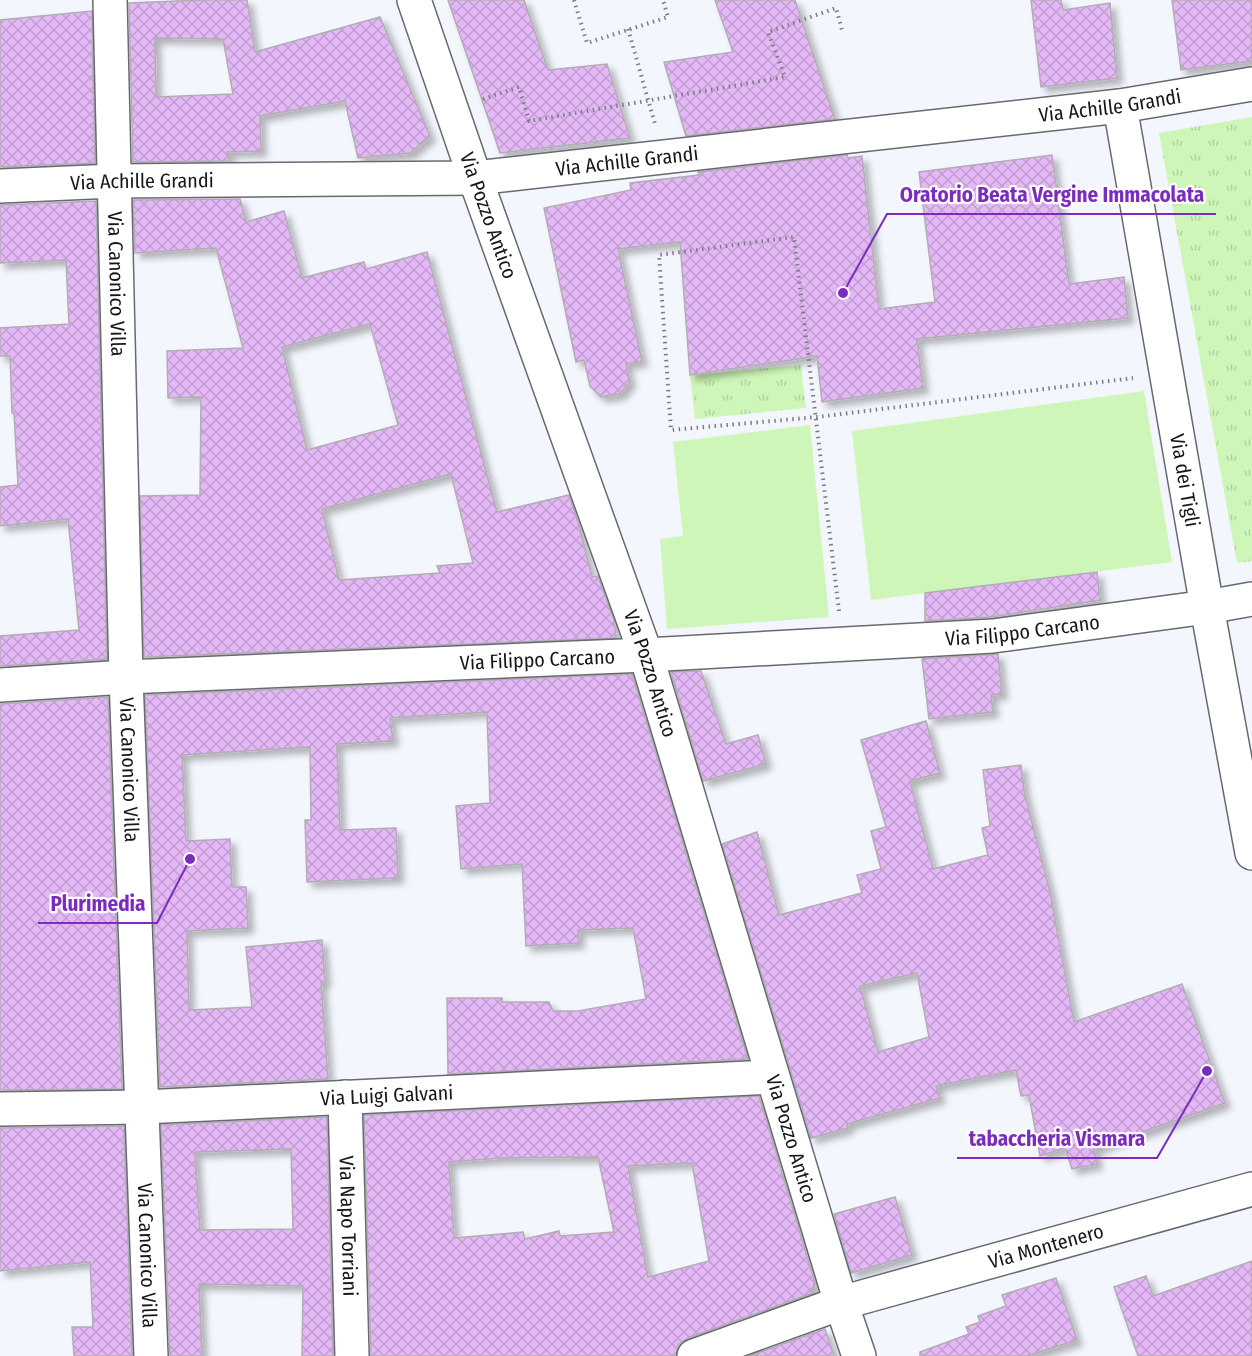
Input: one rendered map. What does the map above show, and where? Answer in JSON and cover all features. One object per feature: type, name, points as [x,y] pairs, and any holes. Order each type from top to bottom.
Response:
[{"type":"street","name":"Via Canonico Villa","points":[[110,0],[126,677],[151,1356]]},
{"type":"street","name":"Via Pozzo Antico","points":[[414,0],[475,178],[646,655],[840,1303],[859,1356]]},
{"type":"street","name":"Via Achille Grandi","points":[[0,186],[114,181],[475,178],[1120,106],[1252,84]]},
{"type":"street","name":"Via dei Tigli","points":[[1120,106],[1252,853]]},
{"type":"street","name":"Via Filippo Carcano","points":[[0,685],[126,677],[646,655],[993,636],[1252,599]]},
{"type":"street","name":"Via Luigi Galvani","points":[[0,1109],[143,1107],[772,1077]]},
{"type":"street","name":"Via Napo Torriani","points":[[345,1097],[352,1356]]},
{"type":"street","name":"Via Montenero","points":[[694,1356],[840,1303],[1252,1190]]},
{"type":"path","points":[[574,0],[587,43],[668,17],[663,0]]},
{"type":"path","points":[[452,110],[519,87],[529,121],[785,77],[768,32],[836,8],[842,30]]},
{"type":"path","points":[[628,29],[664,157]]},
{"type":"path","points":[[840,613],[817,417],[794,237],[659,255],[671,430],[817,417],[1167,374]]},
{"type":"green space","points":[[1252,117],[1252,561],[1237,563],[1159,133]]},
{"type":"green space","points":[[801,365],[806,408],[695,419],[690,375]]},
{"type":"green space","points":[[1144,391],[1172,562],[871,600],[852,431]]},
{"type":"green space","points":[[810,425],[829,617],[667,629],[660,539],[683,536],[673,442]]},
{"type":"building","points":[[247,0],[255,52],[380,17],[430,136],[410,153],[358,158],[345,101],[260,116],[261,151],[227,152],[230,161],[133,162],[129,3]],"holes":[[[155,38],[223,39],[233,94],[156,97]]]},
{"type":"building","points":[[448,0],[524,0],[548,70],[607,64],[630,138],[500,153]]},
{"type":"building","points":[[715,0],[795,0],[835,119],[686,136],[664,62],[733,52]]},
{"type":"building","points":[[1031,0],[1061,0],[1063,10],[1110,3],[1117,78],[1041,87]]},
{"type":"building","points":[[1172,0],[1252,0],[1252,61],[1181,70]]},
{"type":"building","points":[[92,11],[95,163],[0,167],[0,20]]},
{"type":"building","points":[[847,155],[848,158],[862,156],[879,309],[935,302],[919,172],[1052,155],[1069,284],[1124,277],[1128,318],[917,339],[923,388],[822,402],[817,356],[690,375],[680,242],[618,249],[642,361],[626,364],[630,382],[620,394],[601,397],[590,386],[584,360],[576,362],[544,208],[631,190],[630,183],[699,175],[698,172]]},
{"type":"building","points":[[240,199],[246,222],[284,211],[302,278],[364,262],[366,269],[427,252],[497,512],[569,495],[592,577],[598,576],[614,620],[616,638],[144,657],[140,496],[200,495],[201,397],[168,398],[167,351],[243,348],[216,248],[135,253],[133,200]],"holes":[[[370,324],[398,425],[307,450],[282,347]],[[451,474],[473,563],[437,566],[440,573],[339,580],[322,509]]]},
{"type":"building","points":[[96,201],[107,659],[0,666],[0,636],[79,630],[68,519],[0,526],[0,487],[18,485],[10,356],[0,356],[0,328],[69,324],[66,260],[0,263],[0,205]]},
{"type":"building","points":[[1097,572],[1100,600],[991,617],[925,621],[925,593]]},
{"type":"building","points":[[998,654],[1002,694],[991,695],[993,712],[929,719],[922,659]]},
{"type":"building","points":[[701,671],[726,744],[758,735],[766,764],[703,781],[671,672]]},
{"type":"building","points":[[632,674],[748,1059],[448,1074],[447,998],[502,998],[502,1002],[549,1002],[553,1011],[578,1011],[646,999],[633,928],[578,930],[579,943],[526,946],[522,864],[461,869],[456,806],[490,803],[487,712],[390,718],[393,741],[337,744],[340,830],[396,828],[398,878],[307,882],[305,820],[311,820],[310,747],[182,755],[186,841],[230,839],[232,887],[246,887],[248,928],[187,931],[189,1010],[252,1007],[246,947],[322,940],[325,982],[321,982],[328,1079],[160,1087],[145,695]]},
{"type":"building","points":[[108,697],[122,1089],[0,1090],[0,704]]},
{"type":"building","points":[[926,721],[940,773],[910,781],[933,869],[988,855],[982,828],[990,826],[983,770],[1021,765],[1024,791],[1050,892],[1074,1022],[1182,984],[1225,1103],[1094,1149],[1097,1164],[1072,1169],[1065,1148],[1040,1156],[1029,1095],[1021,1096],[1016,1070],[936,1086],[940,1098],[847,1124],[848,1128],[811,1138],[722,844],[757,832],[779,915],[862,893],[857,875],[881,869],[871,831],[886,827],[861,740]],"holes":[[[917,973],[929,1037],[878,1052],[860,986]]]},
{"type":"building","points":[[759,1096],[815,1289],[812,1290],[813,1293],[688,1338],[679,1344],[676,1356],[371,1356],[364,1115]],"holes":[[[598,1157],[614,1232],[560,1236],[559,1231],[525,1239],[523,1232],[454,1238],[449,1162],[500,1158]],[[692,1163],[709,1261],[648,1277],[628,1166]]]},
{"type":"building","points":[[327,1117],[333,1356],[302,1356],[303,1286],[199,1284],[202,1356],[170,1356],[161,1125]],"holes":[[[291,1149],[293,1229],[200,1230],[195,1152]]]},
{"type":"building","points":[[124,1126],[132,1356],[74,1356],[72,1327],[93,1327],[90,1262],[0,1271],[0,1128]]},
{"type":"building","points":[[895,1197],[912,1255],[851,1273],[834,1214]]},
{"type":"building","points":[[1252,1261],[1252,1356],[1138,1356],[1114,1287],[1146,1276],[1153,1296]]},
{"type":"building","points":[[1056,1278],[1077,1340],[1027,1356],[920,1356],[920,1352],[969,1334],[966,1327],[980,1322],[978,1316],[1006,1306],[1002,1295]]},
{"type":"building","points":[[825,1329],[834,1356],[749,1356]]},
{"type":"place","name":"Oratorio Beata Vergine Immacolata","points":[[843,293]]},
{"type":"place","name":"Plurimedia","points":[[190,859]]},
{"type":"place","name":"tabaccheria Vismara","points":[[1207,1071]]}]
